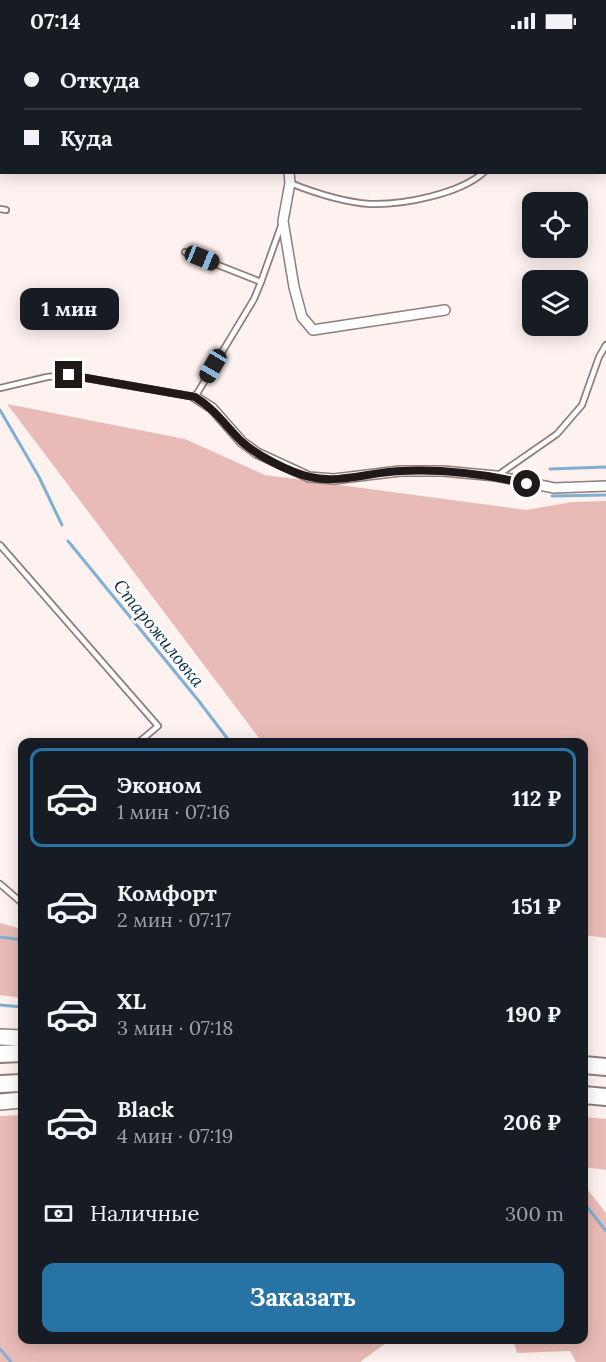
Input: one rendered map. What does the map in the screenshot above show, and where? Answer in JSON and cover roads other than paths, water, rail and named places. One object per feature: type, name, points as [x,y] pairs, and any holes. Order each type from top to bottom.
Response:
[{"type":"highway","points":[[0,1054],[18,1053]]},
{"type":"highway","points":[[588,1065],[606,1067]]},
{"type":"highway","points":[[0,1084],[18,1083]]},
{"type":"highway","points":[[588,1095],[606,1097]]},
{"type":"main road","points":[[0,1037],[18,1038]]},
{"type":"main road","points":[[0,1102],[18,1100]]},
{"type":"street","points":[[289,174],[290,183],[283,221],[294,287],[302,317],[313,330],[445,310]]},
{"type":"street","points":[[195,397],[212,408],[242,442],[257,453],[309,477],[334,479],[400,471],[443,471],[496,476],[554,488],[606,486]]},
{"type":"lane","points":[[290,183],[318,194],[371,204],[410,200],[455,191],[481,174]]},
{"type":"lane","points":[[0,209],[6,210]]},
{"type":"lane","points":[[0,388],[47,377],[69,375],[195,397],[254,298],[283,221]]},
{"type":"lane","points":[[185,252],[261,282]]},
{"type":"lane","points":[[496,476],[557,434],[582,405],[599,357],[606,345]]},
{"type":"lane","points":[[0,545],[158,726],[144,738]]},
{"type":"lane","points":[[0,884],[18,900]]},
{"type":"waterway","name":"Старожиловка","points":[[0,410],[39,477],[62,525]]},
{"type":"waterway","points":[[550,469],[606,467]]},
{"type":"waterway","points":[[552,496],[606,495]]},
{"type":"waterway","name":"Старожиловка","points":[[68,541],[227,738]]},
{"type":"waterway","points":[[0,937],[18,939]]},
{"type":"waterway","points":[[0,1005],[18,1007]]},
{"type":"waterway","name":"Старожиловка","points":[[588,1208],[606,1231]]},
{"type":"waterway","points":[[0,1349],[11,1362]]}]
